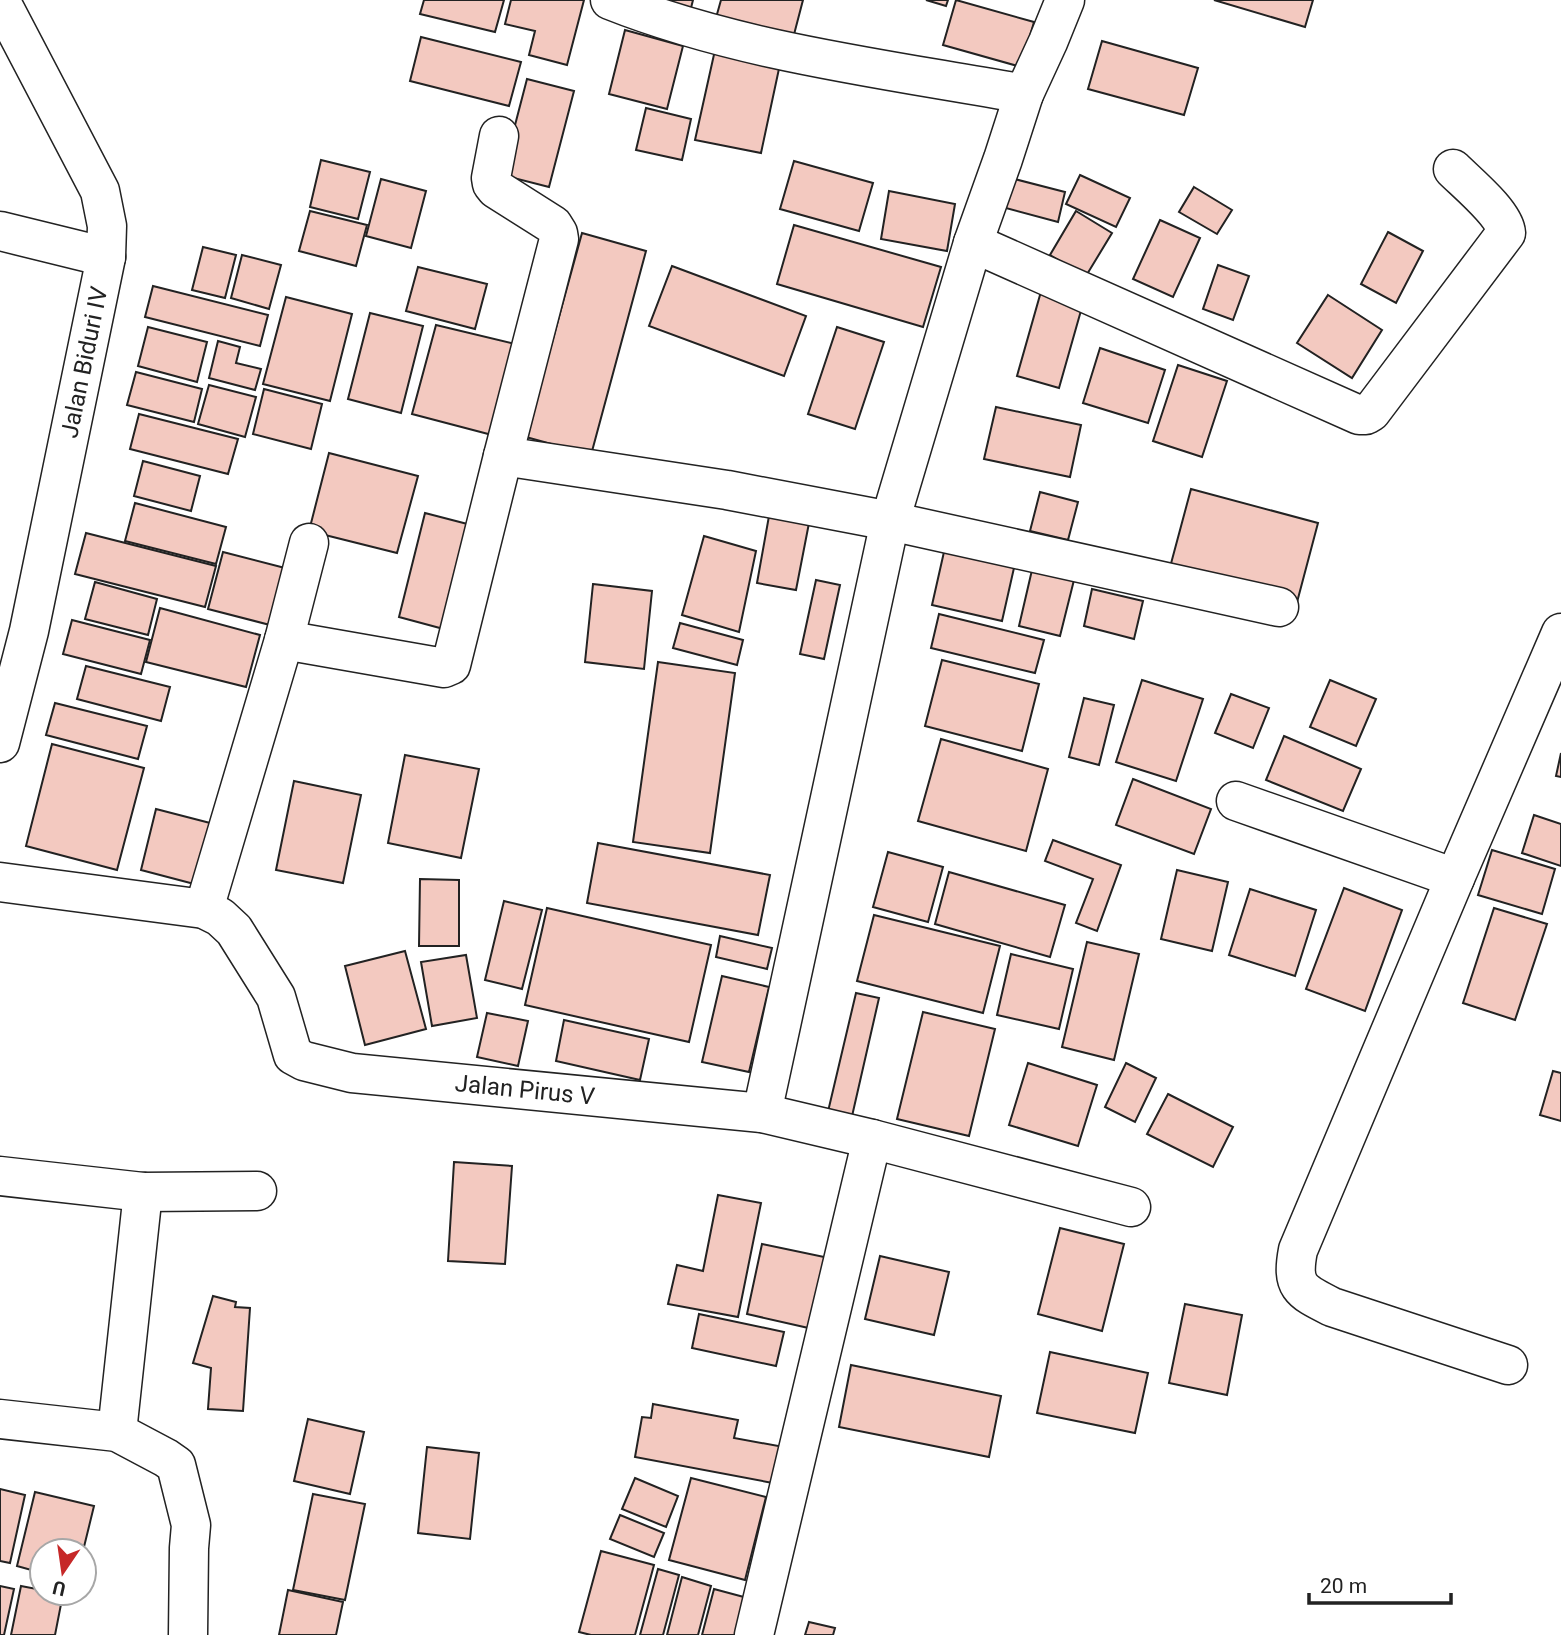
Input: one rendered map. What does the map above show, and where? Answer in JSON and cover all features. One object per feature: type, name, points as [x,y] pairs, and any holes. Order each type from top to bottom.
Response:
[{"type":"street","name":"Jalan Biduri IV","points":[[0,0],[100,191],[107,226],[106,257],[15,629],[0,743]]},
{"type":"street","points":[[610,0],[646,14],[719,35],[873,68],[1024,94]]},
{"type":"street","points":[[762,1113],[890,522],[973,243],[1024,94],[1065,0]]},
{"type":"street","points":[[284,640],[444,668],[451,665],[559,239],[553,225],[492,184],[499,136]]},
{"type":"street","points":[[973,243],[1359,415],[1366,415],[1371,412],[1506,233],[1500,217],[1453,169]]},
{"type":"street","points":[[0,232],[106,257]]},
{"type":"street","points":[[503,456],[727,489],[1279,607]]},
{"type":"street","points":[[204,909],[284,640],[309,543]]},
{"type":"street","points":[[1508,1365],[1332,1307],[1307,1295],[1296,1281],[1294,1267],[1298,1250],[1561,633]]},
{"type":"street","points":[[1236,802],[1455,878]]},
{"type":"street","name":"Jalan Pirus V","points":[[0,882],[204,909],[220,917],[234,930],[276,997],[293,1055],[304,1061],[352,1073],[762,1113],[1130,1207]]},
{"type":"street","points":[[754,1635],[872,1139]]},
{"type":"street","points":[[0,1176],[143,1192],[257,1191]]},
{"type":"street","points":[[117,1433],[143,1192]]},
{"type":"street","points":[[0,1419],[117,1433],[176,1465],[191,1525],[188,1635]]},
{"type":"building","points":[[424,0],[504,0],[495,32],[420,14]]},
{"type":"building","points":[[511,0],[584,0],[567,65],[529,55],[535,31],[505,24]]},
{"type":"building","points":[[641,0],[693,0],[689,16]]},
{"type":"building","points":[[721,0],[803,0],[791,46],[714,25]]},
{"type":"building","points":[[926,0],[948,0],[946,6]]},
{"type":"building","points":[[956,0],[1034,22],[1021,67],[943,45]]},
{"type":"building","points":[[1214,0],[1313,0],[1305,27]]},
{"type":"building","points":[[625,30],[683,46],[667,109],[609,94]]},
{"type":"building","points":[[421,37],[521,62],[509,106],[410,81]]},
{"type":"building","points":[[1102,41],[1198,68],[1184,115],[1088,89]]},
{"type":"building","points":[[715,50],[780,64],[761,153],[695,140]]},
{"type":"building","points":[[527,79],[574,91],[549,187],[502,175]]},
{"type":"building","points":[[646,108],[691,119],[682,160],[636,150]]},
{"type":"building","points":[[321,160],[370,172],[358,219],[310,207]]},
{"type":"building","points":[[794,161],[873,183],[859,231],[780,209]]},
{"type":"building","points":[[999,175],[1065,192],[1058,222],[991,204]]},
{"type":"building","points":[[1080,175],[1130,198],[1116,227],[1066,204]]},
{"type":"building","points":[[381,179],[426,191],[411,248],[366,236]]},
{"type":"building","points":[[1194,187],[1232,210],[1217,234],[1179,212]]},
{"type":"building","points":[[889,191],[955,204],[947,251],[881,239]]},
{"type":"building","points":[[310,211],[367,225],[356,266],[299,251]]},
{"type":"building","points":[[1076,211],[1112,233],[1086,276],[1050,255]]},
{"type":"building","points":[[1160,220],[1200,238],[1173,297],[1133,279]]},
{"type":"building","points":[[794,225],[941,267],[923,327],[777,284]]},
{"type":"building","points":[[1388,232],[1423,251],[1396,303],[1361,284]]},
{"type":"building","points":[[582,233],[646,251],[591,455],[526,437]]},
{"type":"building","points":[[203,247],[236,255],[225,298],[192,290]]},
{"type":"building","points":[[242,255],[281,265],[269,309],[231,298]]},
{"type":"building","points":[[1218,265],[1249,276],[1233,320],[1203,309]]},
{"type":"building","points":[[672,266],[806,316],[784,376],[649,326]]},
{"type":"building","points":[[418,267],[487,284],[475,329],[406,311]]},
{"type":"building","points":[[153,286],[268,315],[260,346],[145,317]]},
{"type":"building","points":[[1042,288],[1084,300],[1059,388],[1017,376]]},
{"type":"building","points":[[1328,295],[1382,330],[1352,378],[1297,343]]},
{"type":"building","points":[[286,297],[352,314],[330,401],[263,384]]},
{"type":"building","points":[[370,313],[423,326],[401,413],[348,399]]},
{"type":"building","points":[[436,325],[515,344],[492,435],[412,414]]},
{"type":"building","points":[[148,327],[207,342],[197,382],[138,366]]},
{"type":"building","points":[[837,327],[884,342],[855,429],[808,414]]},
{"type":"building","points":[[218,341],[240,347],[236,363],[261,369],[255,390],[209,378]]},
{"type":"building","points":[[1100,348],[1165,370],[1148,423],[1083,403]]},
{"type":"building","points":[[1178,365],[1227,381],[1202,457],[1153,441]]},
{"type":"building","points":[[136,372],[202,389],[194,422],[127,405]]},
{"type":"building","points":[[209,385],[256,397],[245,437],[198,424]]},
{"type":"building","points":[[264,389],[322,404],[311,449],[253,434]]},
{"type":"building","points":[[996,407],[1081,425],[1070,477],[984,459]]},
{"type":"building","points":[[139,414],[238,439],[228,474],[130,449]]},
{"type":"building","points":[[329,453],[418,476],[397,553],[309,531]]},
{"type":"building","points":[[143,461],[200,476],[191,511],[134,496]]},
{"type":"building","points":[[1191,489],[1318,523],[1296,606],[1169,571]]},
{"type":"building","points":[[1040,492],[1078,502],[1068,540],[1030,531]]},
{"type":"building","points":[[135,503],[226,527],[216,564],[125,541]]},
{"type":"building","points":[[425,513],[479,527],[451,631],[399,617]]},
{"type":"building","points":[[769,516],[809,523],[796,590],[757,583]]},
{"type":"building","points":[[86,533],[216,566],[205,607],[75,574]]},
{"type":"building","points":[[704,536],[756,551],[739,632],[682,615]]},
{"type":"building","points":[[946,543],[1016,559],[1002,621],[932,605]]},
{"type":"building","points":[[223,552],[285,568],[270,625],[208,609]]},
{"type":"building","points":[[1035,557],[1077,568],[1060,636],[1019,626]]},
{"type":"building","points":[[816,580],[840,585],[824,659],[800,654]]},
{"type":"building","points":[[95,582],[157,599],[148,635],[85,619]]},
{"type":"building","points":[[593,584],[652,591],[644,669],[585,662]]},
{"type":"building","points":[[1092,589],[1143,601],[1134,639],[1084,626]]},
{"type":"building","points":[[160,608],[260,635],[246,687],[146,662]]},
{"type":"building","points":[[939,614],[1044,640],[1035,673],[931,648]]},
{"type":"building","points":[[72,620],[150,640],[141,674],[63,654]]},
{"type":"building","points":[[680,623],[743,640],[737,665],[673,648]]},
{"type":"building","points":[[942,660],[1039,684],[1022,751],[925,726]]},
{"type":"building","points":[[658,662],[735,673],[710,853],[633,842]]},
{"type":"building","points":[[86,666],[170,687],[161,721],[77,699]]},
{"type":"building","points":[[1142,680],[1203,699],[1176,781],[1116,762]]},
{"type":"building","points":[[1330,680],[1376,699],[1356,746],[1310,727]]},
{"type":"building","points":[[1231,694],[1269,708],[1253,748],[1215,733]]},
{"type":"building","points":[[1084,698],[1114,705],[1099,765],[1069,757]]},
{"type":"building","points":[[55,703],[147,726],[138,759],[46,735]]},
{"type":"building","points":[[1284,736],[1361,769],[1343,811],[1266,780]]},
{"type":"building","points":[[941,739],[1048,769],[1026,851],[918,821]]},
{"type":"building","points":[[52,744],[144,768],[117,870],[26,846]]},
{"type":"building","points":[[1561,753],[1561,777],[1556,776]]},
{"type":"building","points":[[405,755],[479,769],[461,858],[388,843]]},
{"type":"building","points":[[1133,779],[1211,809],[1194,854],[1116,825]]},
{"type":"building","points":[[294,781],[361,795],[343,883],[276,870]]},
{"type":"building","points":[[156,809],[214,824],[198,885],[141,870]]},
{"type":"building","points":[[1534,815],[1561,824],[1561,866],[1522,853]]},
{"type":"building","points":[[1053,840],[1121,865],[1097,931],[1076,923],[1093,879],[1045,861]]},
{"type":"building","points":[[598,843],[770,875],[758,935],[587,903]]},
{"type":"building","points":[[1492,850],[1555,869],[1542,914],[1478,895]]},
{"type":"building","points":[[888,852],[943,867],[928,922],[873,907]]},
{"type":"building","points":[[1177,870],[1228,882],[1212,951],[1161,939]]},
{"type":"building","points":[[949,872],[1065,905],[1050,957],[935,924]]},
{"type":"building","points":[[420,879],[459,880],[459,946],[419,946]]},
{"type":"building","points":[[1344,888],[1402,910],[1365,1011],[1306,989]]},
{"type":"building","points":[[1250,889],[1316,910],[1295,976],[1229,955]]},
{"type":"building","points":[[504,901],[542,910],[522,989],[485,980]]},
{"type":"building","points":[[547,908],[711,945],[689,1042],[525,1005]]},
{"type":"building","points":[[1494,908],[1547,924],[1515,1020],[1463,1003]]},
{"type":"building","points":[[874,915],[1000,946],[983,1013],[857,981]]},
{"type":"building","points":[[720,936],[772,948],[767,969],[716,957]]},
{"type":"building","points":[[1087,942],[1139,954],[1114,1060],[1062,1047]]},
{"type":"building","points":[[405,951],[426,1029],[365,1045],[345,966]]},
{"type":"building","points":[[1011,954],[1073,969],[1059,1029],[997,1015]]},
{"type":"building","points":[[466,955],[477,1018],[432,1026],[421,962]]},
{"type":"building","points":[[722,976],[769,987],[749,1072],[702,1062]]},
{"type":"building","points":[[856,993],[879,998],[850,1125],[826,1120]]},
{"type":"building","points":[[923,1012],[995,1029],[969,1136],[897,1119]]},
{"type":"building","points":[[487,1013],[528,1021],[518,1066],[477,1057]]},
{"type":"building","points":[[564,1020],[649,1039],[640,1080],[556,1061]]},
{"type":"building","points":[[1028,1063],[1097,1085],[1078,1146],[1009,1125]]},
{"type":"building","points":[[1126,1063],[1156,1078],[1135,1122],[1105,1107]]},
{"type":"building","points":[[1553,1071],[1561,1073],[1561,1121],[1540,1115]]},
{"type":"building","points":[[1168,1094],[1233,1127],[1213,1167],[1147,1134]]},
{"type":"building","points":[[454,1162],[512,1166],[505,1264],[448,1261]]},
{"type":"building","points":[[718,1195],[761,1203],[738,1317],[668,1304],[677,1265],[703,1271]]},
{"type":"building","points":[[1060,1228],[1124,1244],[1102,1331],[1038,1314]]},
{"type":"building","points":[[762,1244],[829,1258],[813,1329],[747,1314]]},
{"type":"building","points":[[880,1256],[949,1272],[934,1335],[865,1319]]},
{"type":"building","points":[[213,1296],[236,1302],[235,1307],[250,1308],[243,1411],[208,1409],[211,1368],[193,1363]]},
{"type":"building","points":[[1185,1304],[1242,1315],[1227,1395],[1169,1383]]},
{"type":"building","points":[[699,1314],[784,1332],[776,1366],[692,1348]]},
{"type":"building","points":[[1050,1352],[1148,1373],[1135,1433],[1037,1413]]},
{"type":"building","points":[[851,1365],[1001,1396],[989,1457],[839,1427]]},
{"type":"building","points":[[653,1404],[738,1420],[734,1438],[784,1447],[778,1484],[635,1457],[642,1417],[651,1418]]},
{"type":"building","points":[[308,1419],[364,1432],[350,1494],[294,1481]]},
{"type":"building","points":[[427,1447],[479,1453],[470,1539],[418,1533]]},
{"type":"building","points":[[635,1478],[678,1496],[666,1527],[622,1509]]},
{"type":"building","points":[[691,1478],[766,1497],[745,1580],[669,1560]]},
{"type":"building","points":[[0,1489],[25,1495],[10,1563],[0,1561]]},
{"type":"building","points":[[35,1492],[94,1506],[86,1537],[28,1537],[28,1569],[17,1566]]},
{"type":"building","points":[[313,1494],[365,1504],[345,1600],[293,1590]]},
{"type":"building","points":[[620,1515],[664,1533],[654,1557],[610,1539]]},
{"type":"building","points":[[601,1551],[654,1565],[635,1635],[591,1635],[579,1632]]},
{"type":"building","points":[[658,1569],[679,1575],[663,1635],[640,1635]]},
{"type":"building","points":[[682,1577],[711,1586],[698,1635],[667,1635]]},
{"type":"building","points":[[0,1586],[14,1589],[4,1635],[0,1635]]},
{"type":"building","points":[[21,1586],[28,1587],[28,1607],[60,1607],[55,1635],[11,1635]]},
{"type":"building","points":[[714,1589],[755,1600],[745,1635],[702,1635]]},
{"type":"building","points":[[288,1590],[343,1602],[336,1635],[279,1635]]},
{"type":"building","points":[[809,1622],[835,1628],[833,1635],[805,1635]]}]
